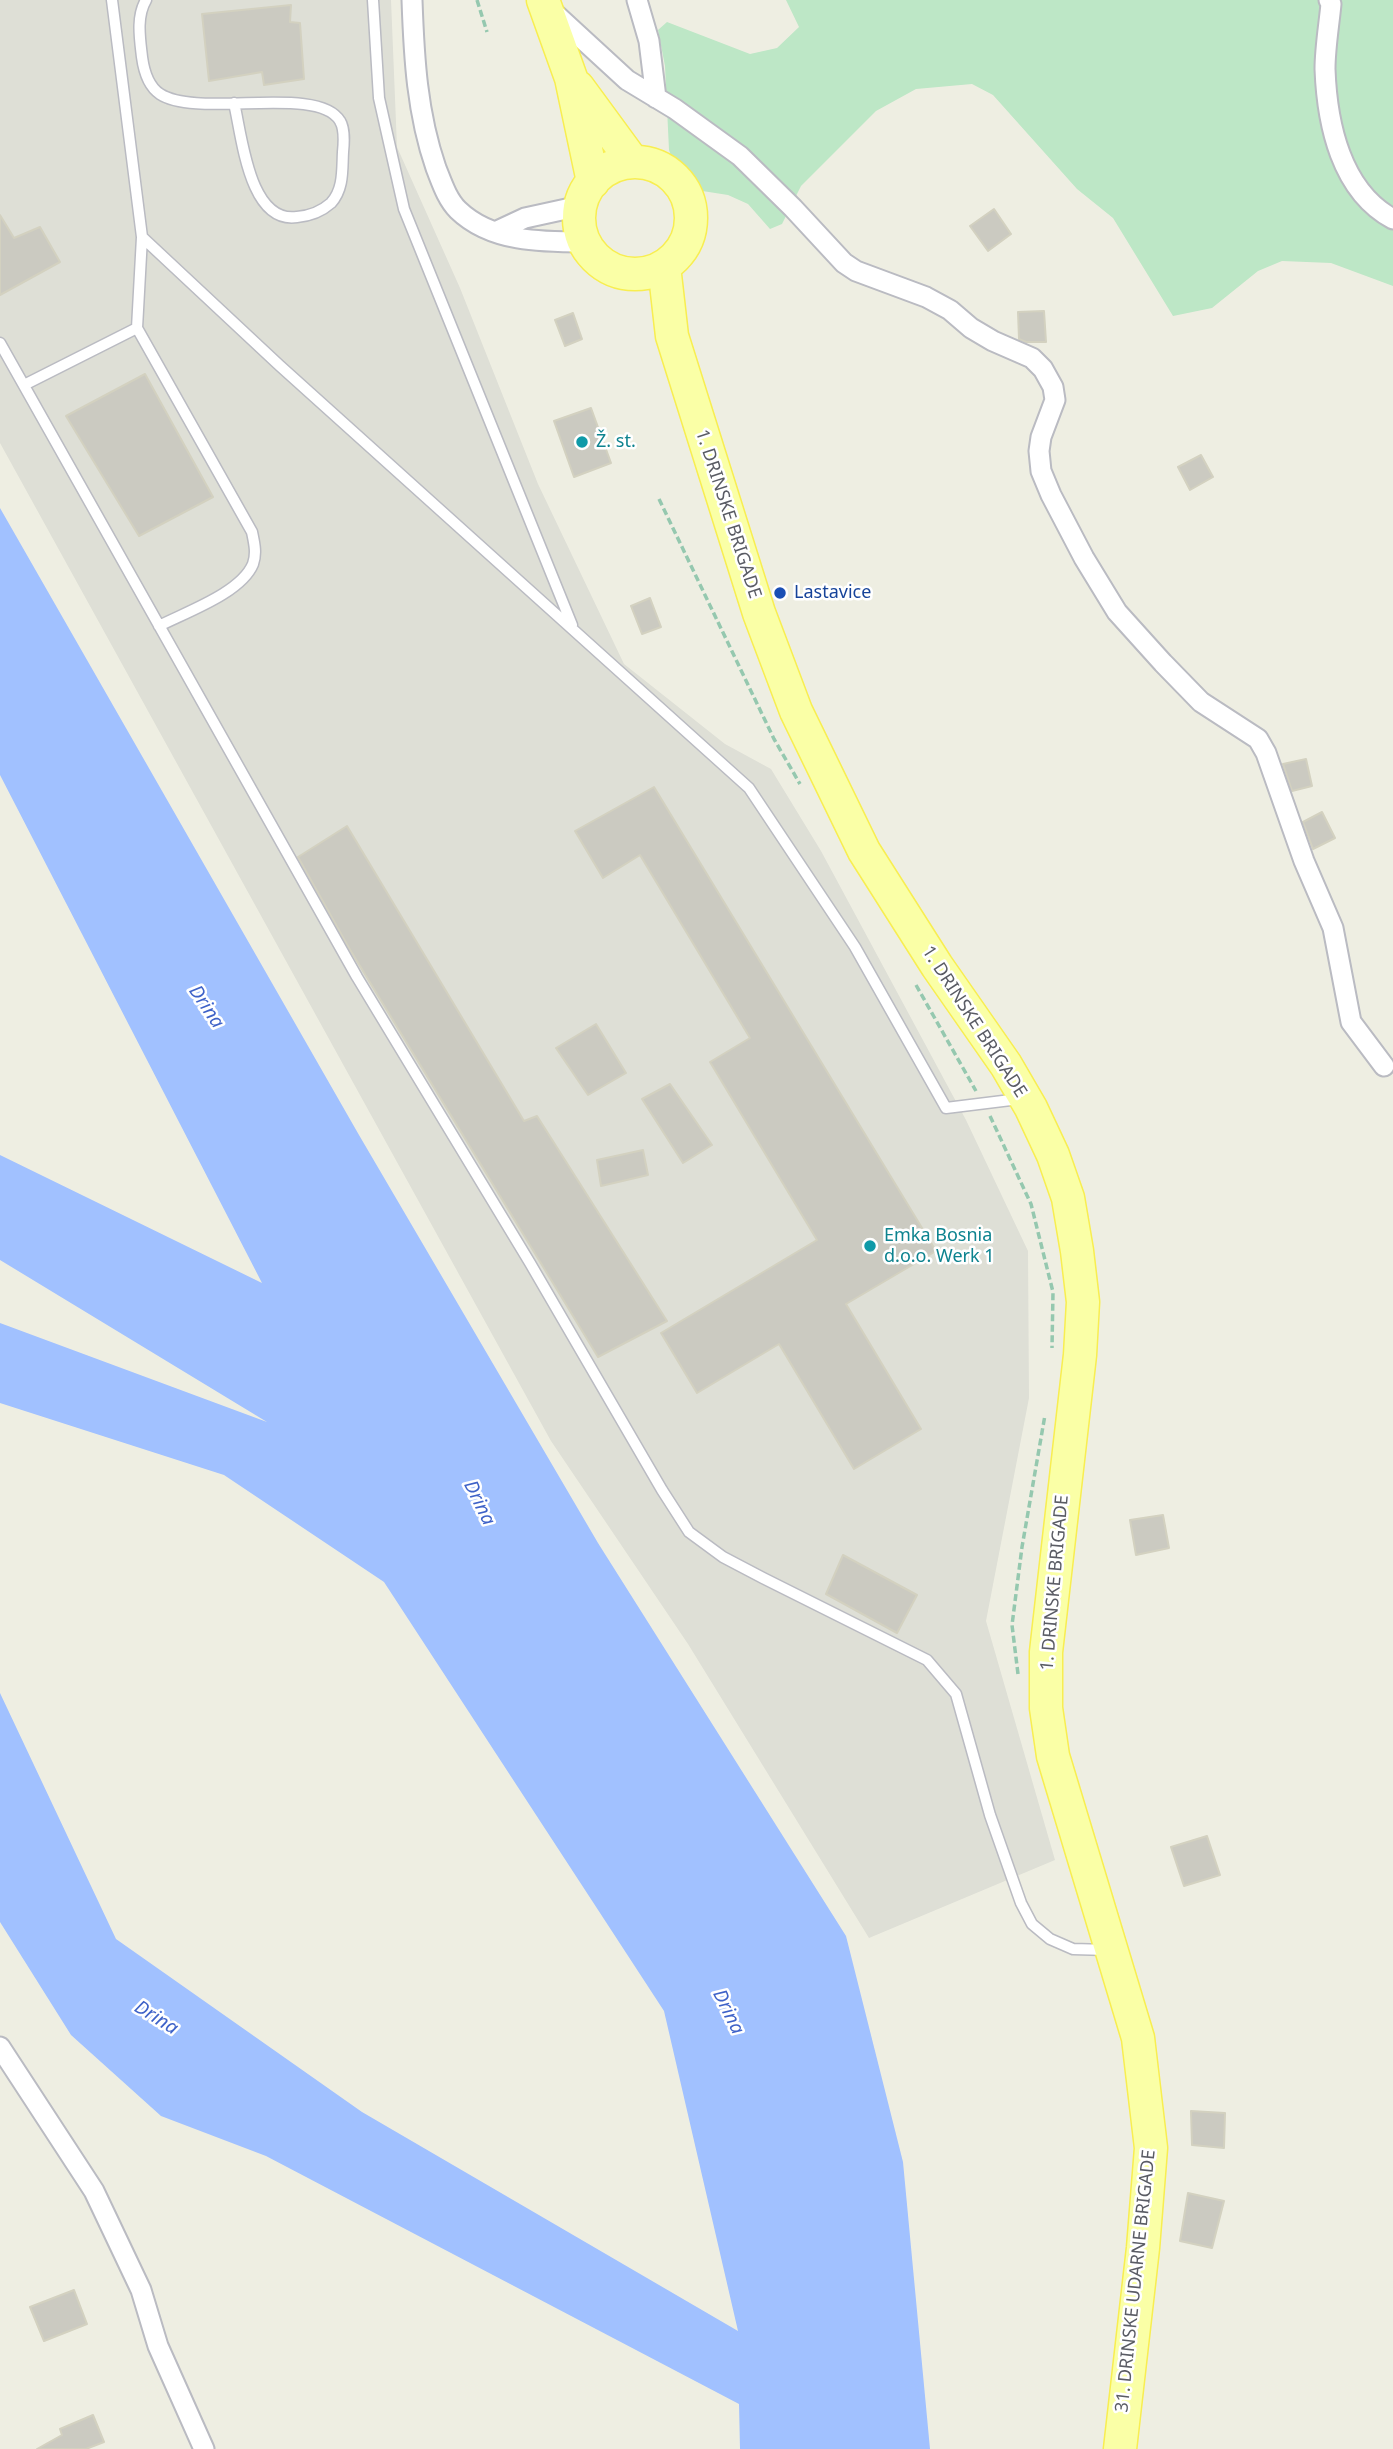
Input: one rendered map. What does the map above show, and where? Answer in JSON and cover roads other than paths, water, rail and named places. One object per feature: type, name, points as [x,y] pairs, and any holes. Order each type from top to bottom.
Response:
[{"type":"main road","points":[[543,2],[571,78],[586,194],[579,224],[584,242],[595,257],[610,268],[628,273],[646,273],[664,266],[678,254],[687,238],[691,220],[689,202],[681,186],[668,172],[651,164],[633,162],[618,165],[604,172],[586,194]]},
{"type":"main road","points":[[571,78],[633,162]]},
{"type":"main road","points":[[664,266],[671,336]]},
{"type":"main road","points":[[628,273],[671,336]]},
{"type":"main road","name":"1. DRINSKE BRIGADE","points":[[671,336],[759,613],[811,744],[864,851],[937,966],[1006,1065],[1025,1098],[1053,1155],[1068,1198],[1083,1302],[1080,1355],[1046,1652],[1046,1708],[1053,1756],[1112,1950]]},
{"type":"main road","name":"31. DRINSKE UDARNE BRIGADE","points":[[1112,1950],[1138,2038],[1151,2148],[1143,2248],[1120,2449]]},
{"type":"street","points":[[412,0],[419,102],[426,137],[444,190],[459,211],[495,232],[535,242],[584,242]]},
{"type":"street","points":[[637,0],[649,41],[656,98]]},
{"type":"street","points":[[1329,0],[1331,4],[1325,68],[1333,136],[1349,176],[1381,213],[1393,219]]},
{"type":"street","points":[[543,2],[627,80],[740,156],[844,263],[856,271],[926,297],[950,310],[993,341],[1032,358],[1043,369],[1053,387],[1055,400],[1041,437],[1039,451],[1041,471],[1051,495],[1084,558],[1117,612],[1201,702],[1258,739],[1266,752],[1304,861],[1334,928],[1351,1022],[1384,1066]]},
{"type":"street","points":[[495,232],[586,194]]},
{"type":"street","points":[[0,2047],[94,2191],[141,2290],[158,2346],[204,2449]]},
{"type":"lane","points":[[112,0],[142,237],[137,328],[251,531],[255,548],[253,562],[247,573],[233,588],[159,626]]},
{"type":"lane","points":[[146,0],[142,7],[139,30],[148,81],[159,93],[173,101],[313,105],[334,113],[342,123],[344,140],[342,184],[331,202],[310,215],[288,219],[270,210],[255,190],[234,103]]},
{"type":"lane","points":[[373,0],[379,98],[404,209],[574,630]]},
{"type":"lane","points":[[142,237],[279,365],[749,788],[855,947],[946,1108],[1025,1098]]},
{"type":"lane","points":[[24,384],[137,328]]},
{"type":"lane","points":[[0,343],[357,977],[530,1263],[662,1490],[690,1532],[723,1557],[927,1660],[956,1694],[990,1815],[1021,1903],[1032,1924],[1050,1939],[1073,1949],[1112,1950]]},
{"type":"water","name":"Drina","points":[[0,508],[359,1135],[598,1543],[846,1936],[903,2162],[930,2449],[740,2449],[739,2404],[266,2156],[161,2116],[71,2035],[0,1922],[0,1693],[116,1939],[362,2112],[738,2331],[664,2011],[384,1582],[224,1475],[0,1403],[0,1323],[267,1422],[0,1260],[0,1155],[262,1283],[0,775]]},
{"type":"place","name":"Ž. st.","points":[[582,442]]},
{"type":"place","name":"Lastavice","points":[[780,593]]},
{"type":"place","name":"Emka Bosnia d.o.o. Werk 1","points":[[870,1246]]}]
